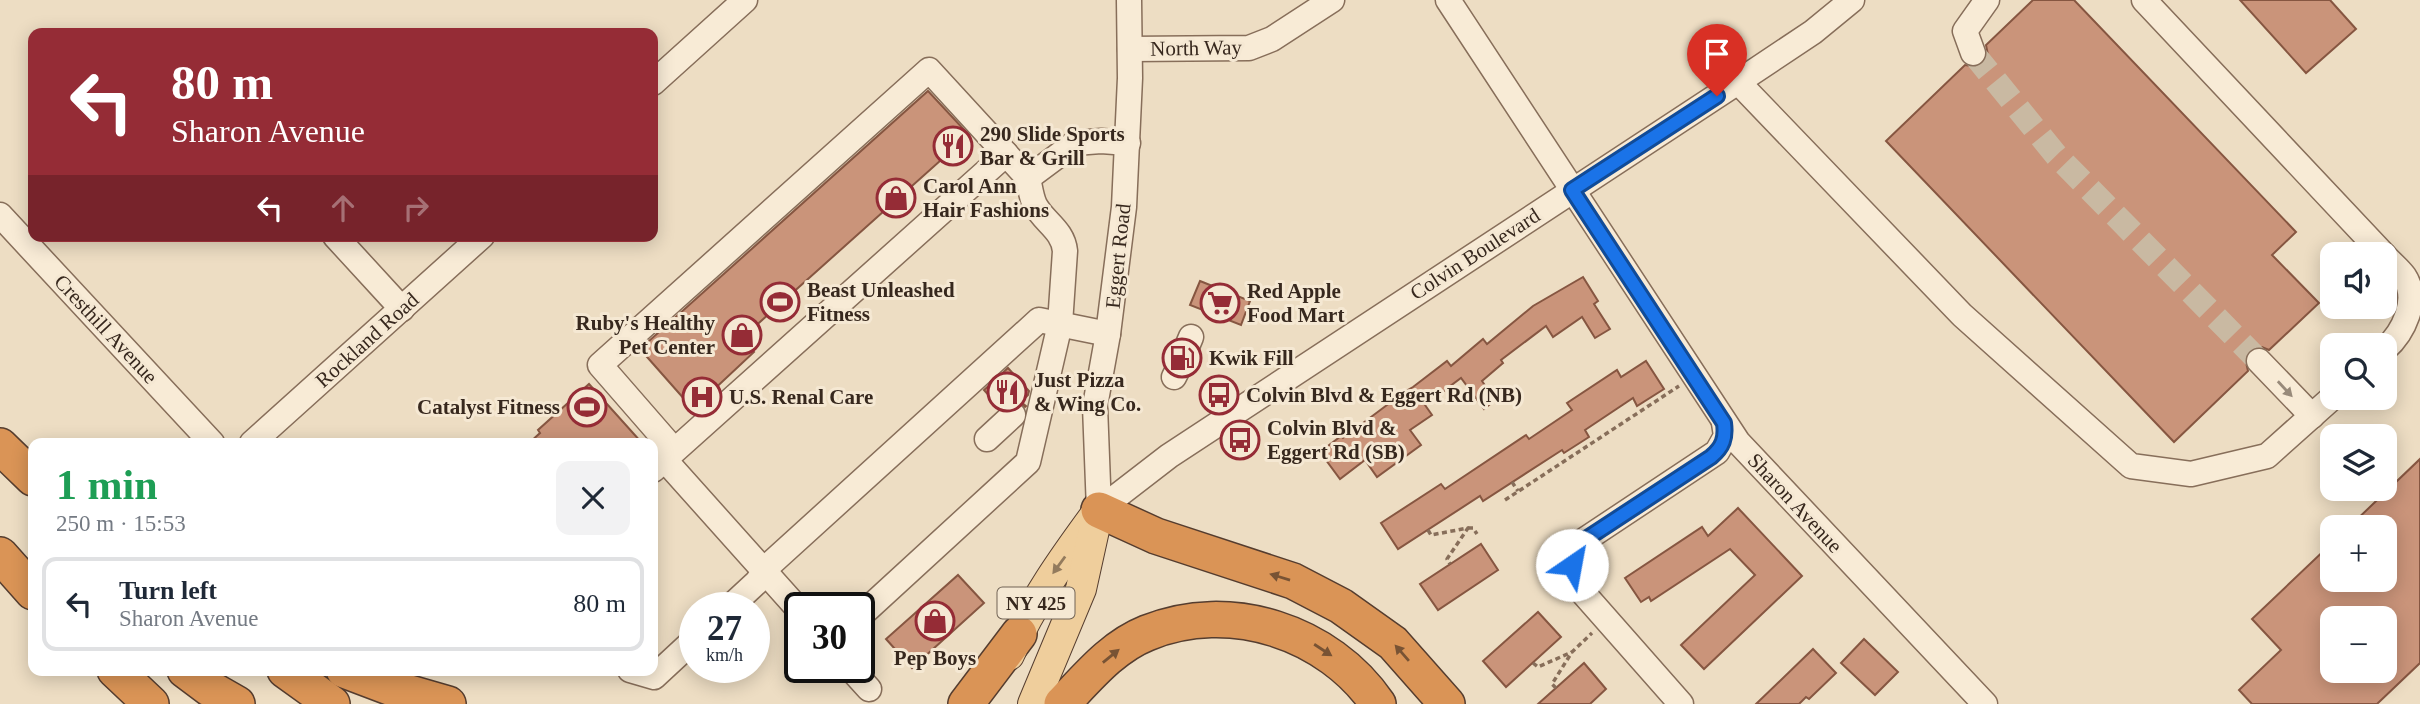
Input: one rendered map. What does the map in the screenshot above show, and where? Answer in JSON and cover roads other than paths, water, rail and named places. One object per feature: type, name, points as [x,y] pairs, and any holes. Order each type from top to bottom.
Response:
[{"type":"highway","points":[[0,446],[28,473]]},
{"type":"highway","points":[[1099,510],[1156,536],[1293,581],[1341,606],[1393,643],[1447,704]]},
{"type":"highway","points":[[0,531],[28,552]]},
{"type":"highway","points":[[0,555],[28,586]]},
{"type":"highway","points":[[1062,704],[1106,659],[1146,633],[1179,623],[1212,619],[1247,621],[1276,628],[1309,641],[1338,660],[1369,690],[1378,704]]},
{"type":"highway","points":[[966,704],[1018,634]]},
{"type":"highway","points":[[121,676],[151,704]]},
{"type":"highway","points":[[192,676],[237,704]]},
{"type":"highway","points":[[293,676],[332,704]]},
{"type":"highway","points":[[360,676],[449,704]]},
{"type":"main road","name":"NY 425","points":[[988,704],[1018,634],[1052,574],[1099,510]]},
{"type":"main road","points":[[1033,704],[1081,589],[1099,510]]},
{"type":"street","points":[[658,78],[745,0]]},
{"type":"street","name":"Eggert Road","points":[[1099,510],[1095,406],[1120,244],[1128,143],[1129,0]]},
{"type":"street","name":"North Way","points":[[1130,49],[1250,48],[1272,39],[1332,0]]},
{"type":"street","name":"Sharon Avenue","points":[[1448,0],[1738,442],[1985,704]]},
{"type":"street","name":"Colvin Boulevard","points":[[1099,510],[1169,456],[1813,32],[1852,0]]},
{"type":"street","points":[[1973,53],[1965,31],[1987,0]]},
{"type":"street","points":[[2144,0],[2372,242]]},
{"type":"street","points":[[649,438],[600,365],[929,69],[1028,177],[1035,205],[1064,241],[1060,324],[1028,462],[875,602]]},
{"type":"street","points":[[1738,82],[1962,315],[2131,466],[2191,474],[2267,456],[2320,409]]},
{"type":"street","points":[[1028,177],[1075,143],[1128,143]]},
{"type":"street","points":[[784,593],[664,460],[1006,154]]},
{"type":"street","name":"Cresthill Avenue","points":[[0,215],[207,438]]},
{"type":"street","points":[[341,242],[402,309]]},
{"type":"street","name":"Rockland Road","points":[[259,438],[475,242]]},
{"type":"street","points":[[2397,269],[2406,279],[2412,305],[2397,338]]},
{"type":"street","points":[[746,592],[764,571],[1039,320],[1108,334]]},
{"type":"street","points":[[2259,361],[2312,416]]},
{"type":"street","points":[[987,439],[1045,387]]},
{"type":"street","points":[[1681,704],[1577,586],[1573,573],[1573,556],[1583,541],[1717,452],[1726,436],[1724,423]]},
{"type":"street","points":[[658,673],[679,654]]},
{"type":"street","points":[[864,683],[869,689]]},
{"type":"tunnel","points":[[1973,53],[2056,155],[2259,361]]},
{"type":"place","name":"290 Slide Sports Bar & Grill","points":[[953,146]]},
{"type":"place","name":"Carol Ann Hair Fashions","points":[[896,198]]},
{"type":"place","name":"Beast Unleashed Fitness","points":[[780,302]]},
{"type":"place","name":"Red Apple Food Mart","points":[[1220,303]]},
{"type":"place","name":"Ruby's Healthy Pet Center","points":[[742,335]]},
{"type":"place","name":"Kwik Fill","points":[[1182,358]]},
{"type":"place","name":"Just Pizza & Wing Co.","points":[[1007,392]]},
{"type":"place","name":"Colvin Blvd & Eggert Rd (NB)","points":[[1219,395]]},
{"type":"place","name":"U.S. Renal Care","points":[[702,397]]},
{"type":"place","name":"Catalyst Fitness","points":[[587,407]]},
{"type":"place","name":"Colvin Blvd & Eggert Rd (SB)","points":[[1240,440]]},
{"type":"place","name":"Pep Boys","points":[[935,621]]}]
